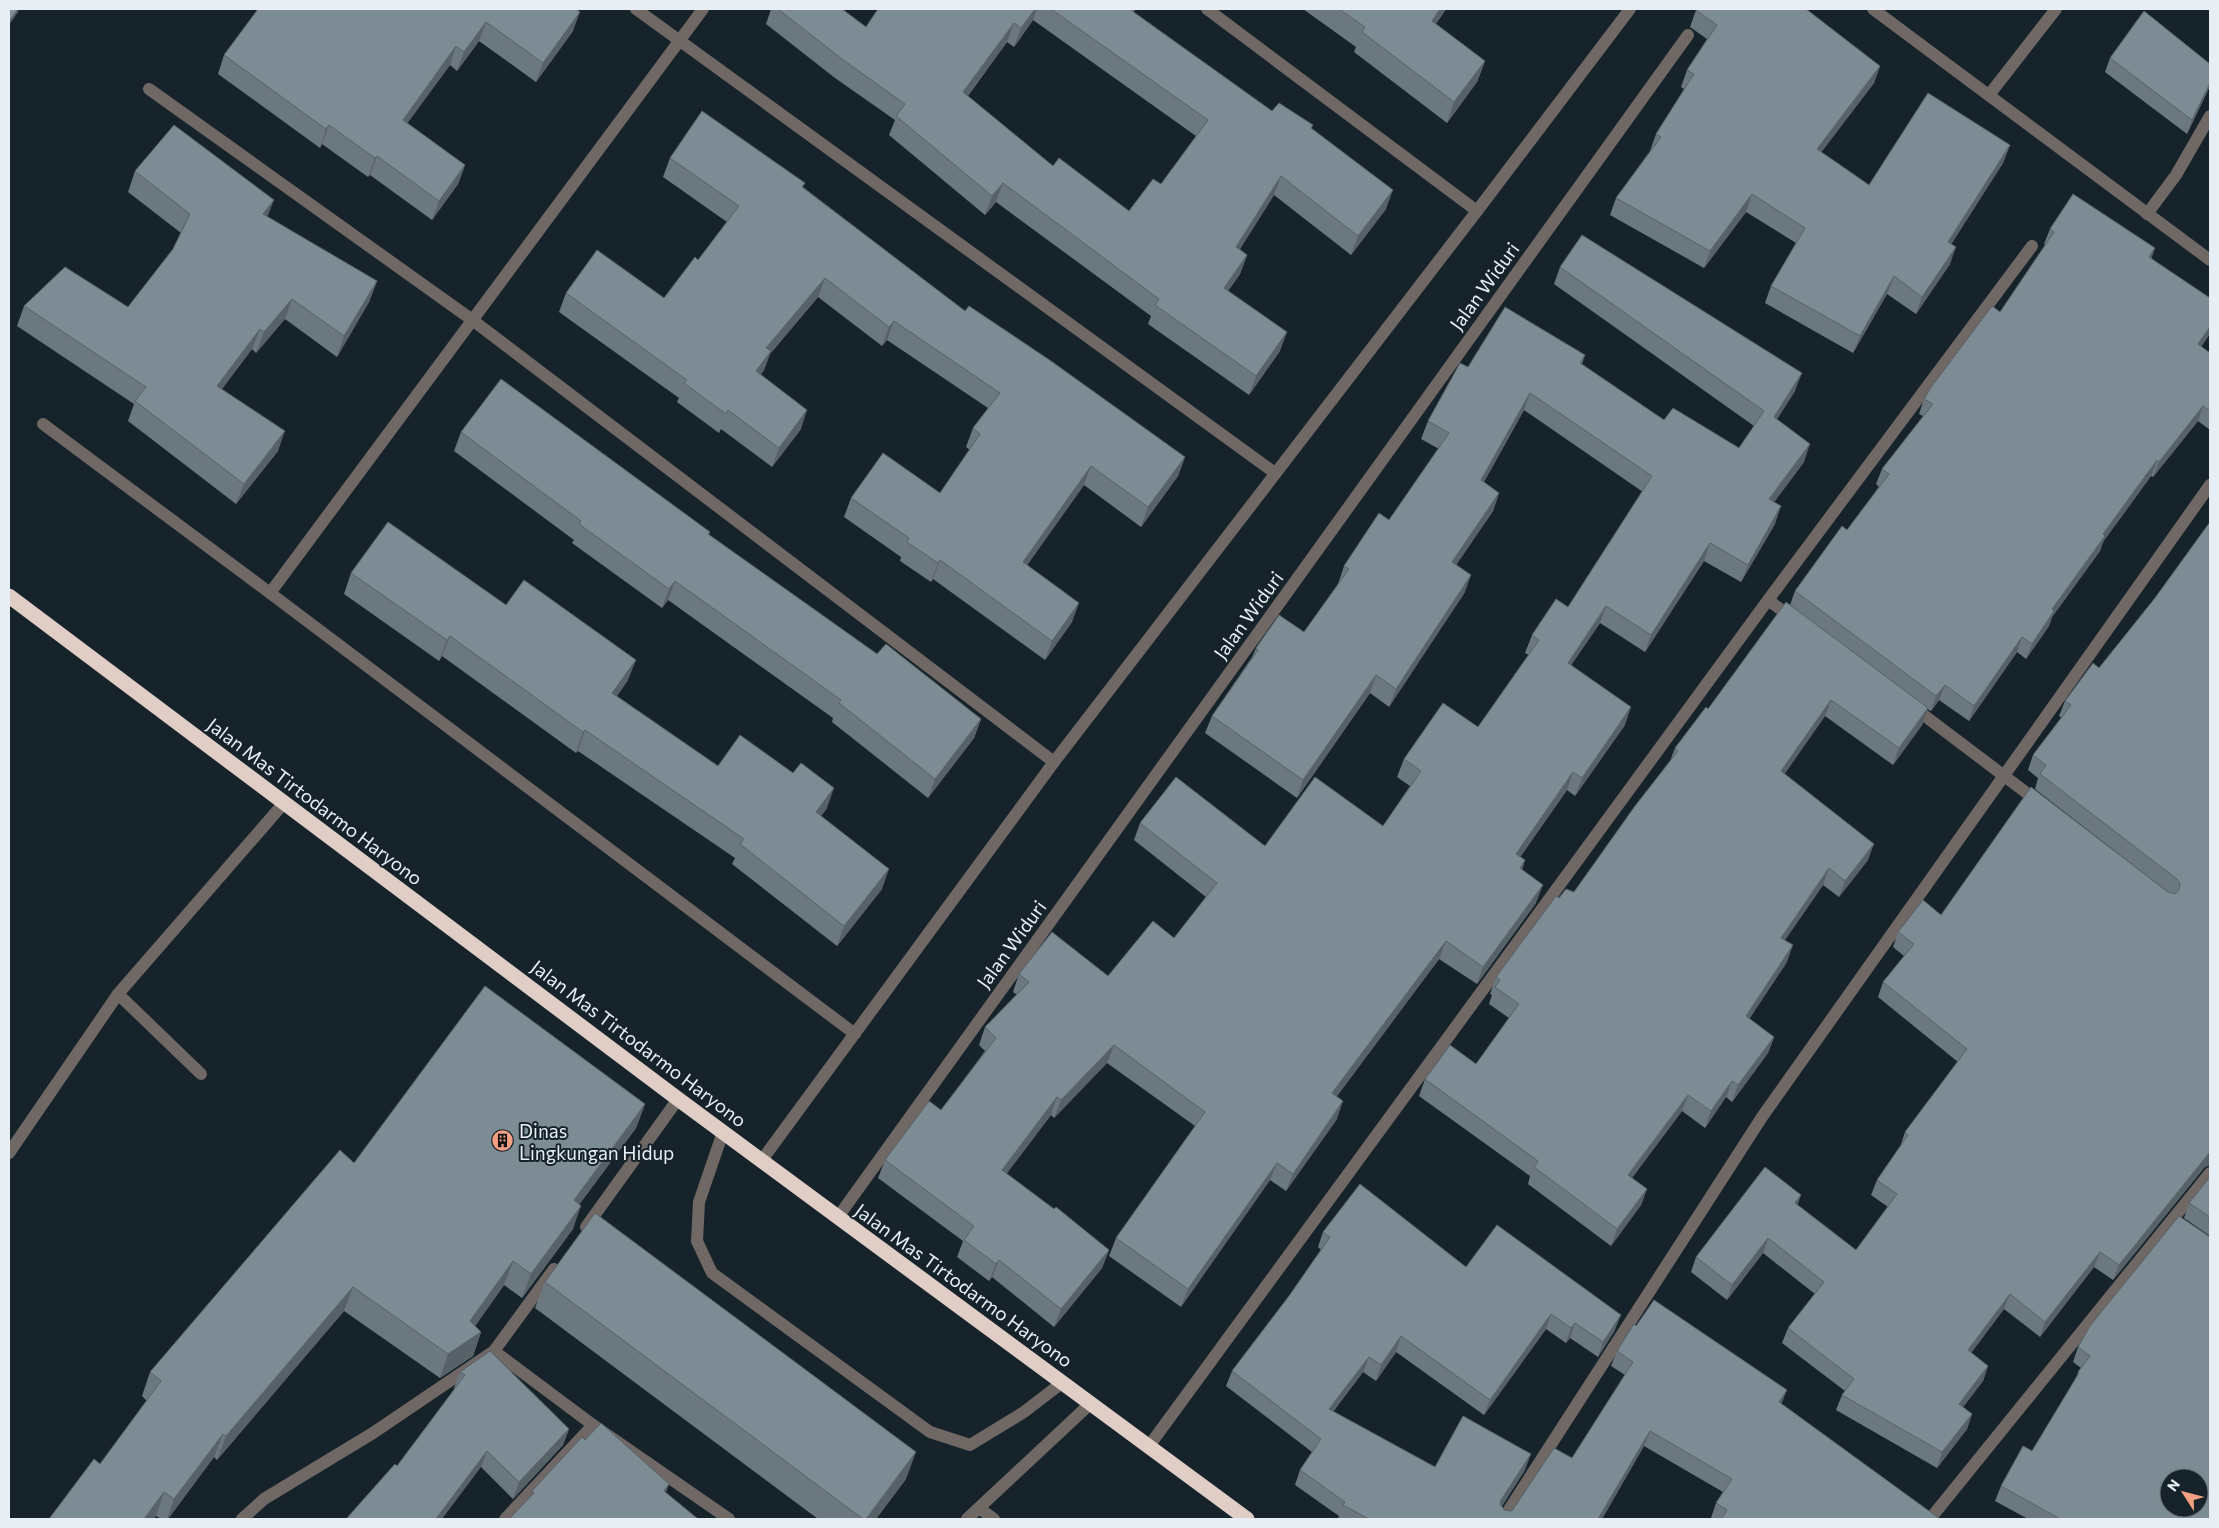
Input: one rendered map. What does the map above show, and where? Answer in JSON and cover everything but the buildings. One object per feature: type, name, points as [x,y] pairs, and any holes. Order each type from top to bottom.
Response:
[{"type":"highway","name":"Jalan Mas Tirtodarmo Haryono","points":[[9,596],[723,1132],[1247,1519]]},
{"type":"street","points":[[636,9],[1275,473]]},
{"type":"street","points":[[270,593],[703,9]]},
{"type":"street","points":[[1207,9],[1477,211]]},
{"type":"street","points":[[762,1160],[1054,762],[1630,9]]},
{"type":"street","points":[[1872,9],[2210,260]]},
{"type":"street","points":[[1989,95],[2056,9]]},
{"type":"street","name":"Jalan Widuri","points":[[838,1217],[1688,35]]},
{"type":"street","points":[[148,89],[472,319],[1054,762]]},
{"type":"street","points":[[2147,214],[2176,175],[2210,116]]},
{"type":"street","points":[[1148,1446],[1768,600],[2032,246]]},
{"type":"street","points":[[43,424],[855,1034]]},
{"type":"street","points":[[1503,1519],[1762,1117],[2003,774],[2210,485]]},
{"type":"street","points":[[1768,600],[1807,629]]},
{"type":"street","points":[[1901,699],[2050,811]]},
{"type":"street","points":[[9,1153],[118,994],[284,803]]},
{"type":"street","points":[[118,994],[201,1074]]},
{"type":"street","points":[[576,1240],[678,1098]]},
{"type":"street","points":[[723,1132],[699,1202],[697,1241],[712,1274],[930,1432],[970,1445],[1024,1412],[1063,1382]]},
{"type":"street","points":[[1930,1519],[2175,1222],[2210,1172]]},
{"type":"street","points":[[242,1519],[264,1499],[373,1433],[494,1351],[564,1256]]},
{"type":"street","points":[[494,1351],[593,1425],[729,1519]]},
{"type":"street","points":[[967,1519],[1091,1403]]},
{"type":"street","points":[[505,1519],[593,1425]]},
{"type":"street","points":[[979,1508],[994,1519]]},
{"type":"place","name":"Dinas Lingkungan Hidup","points":[[503,1141]]}]
